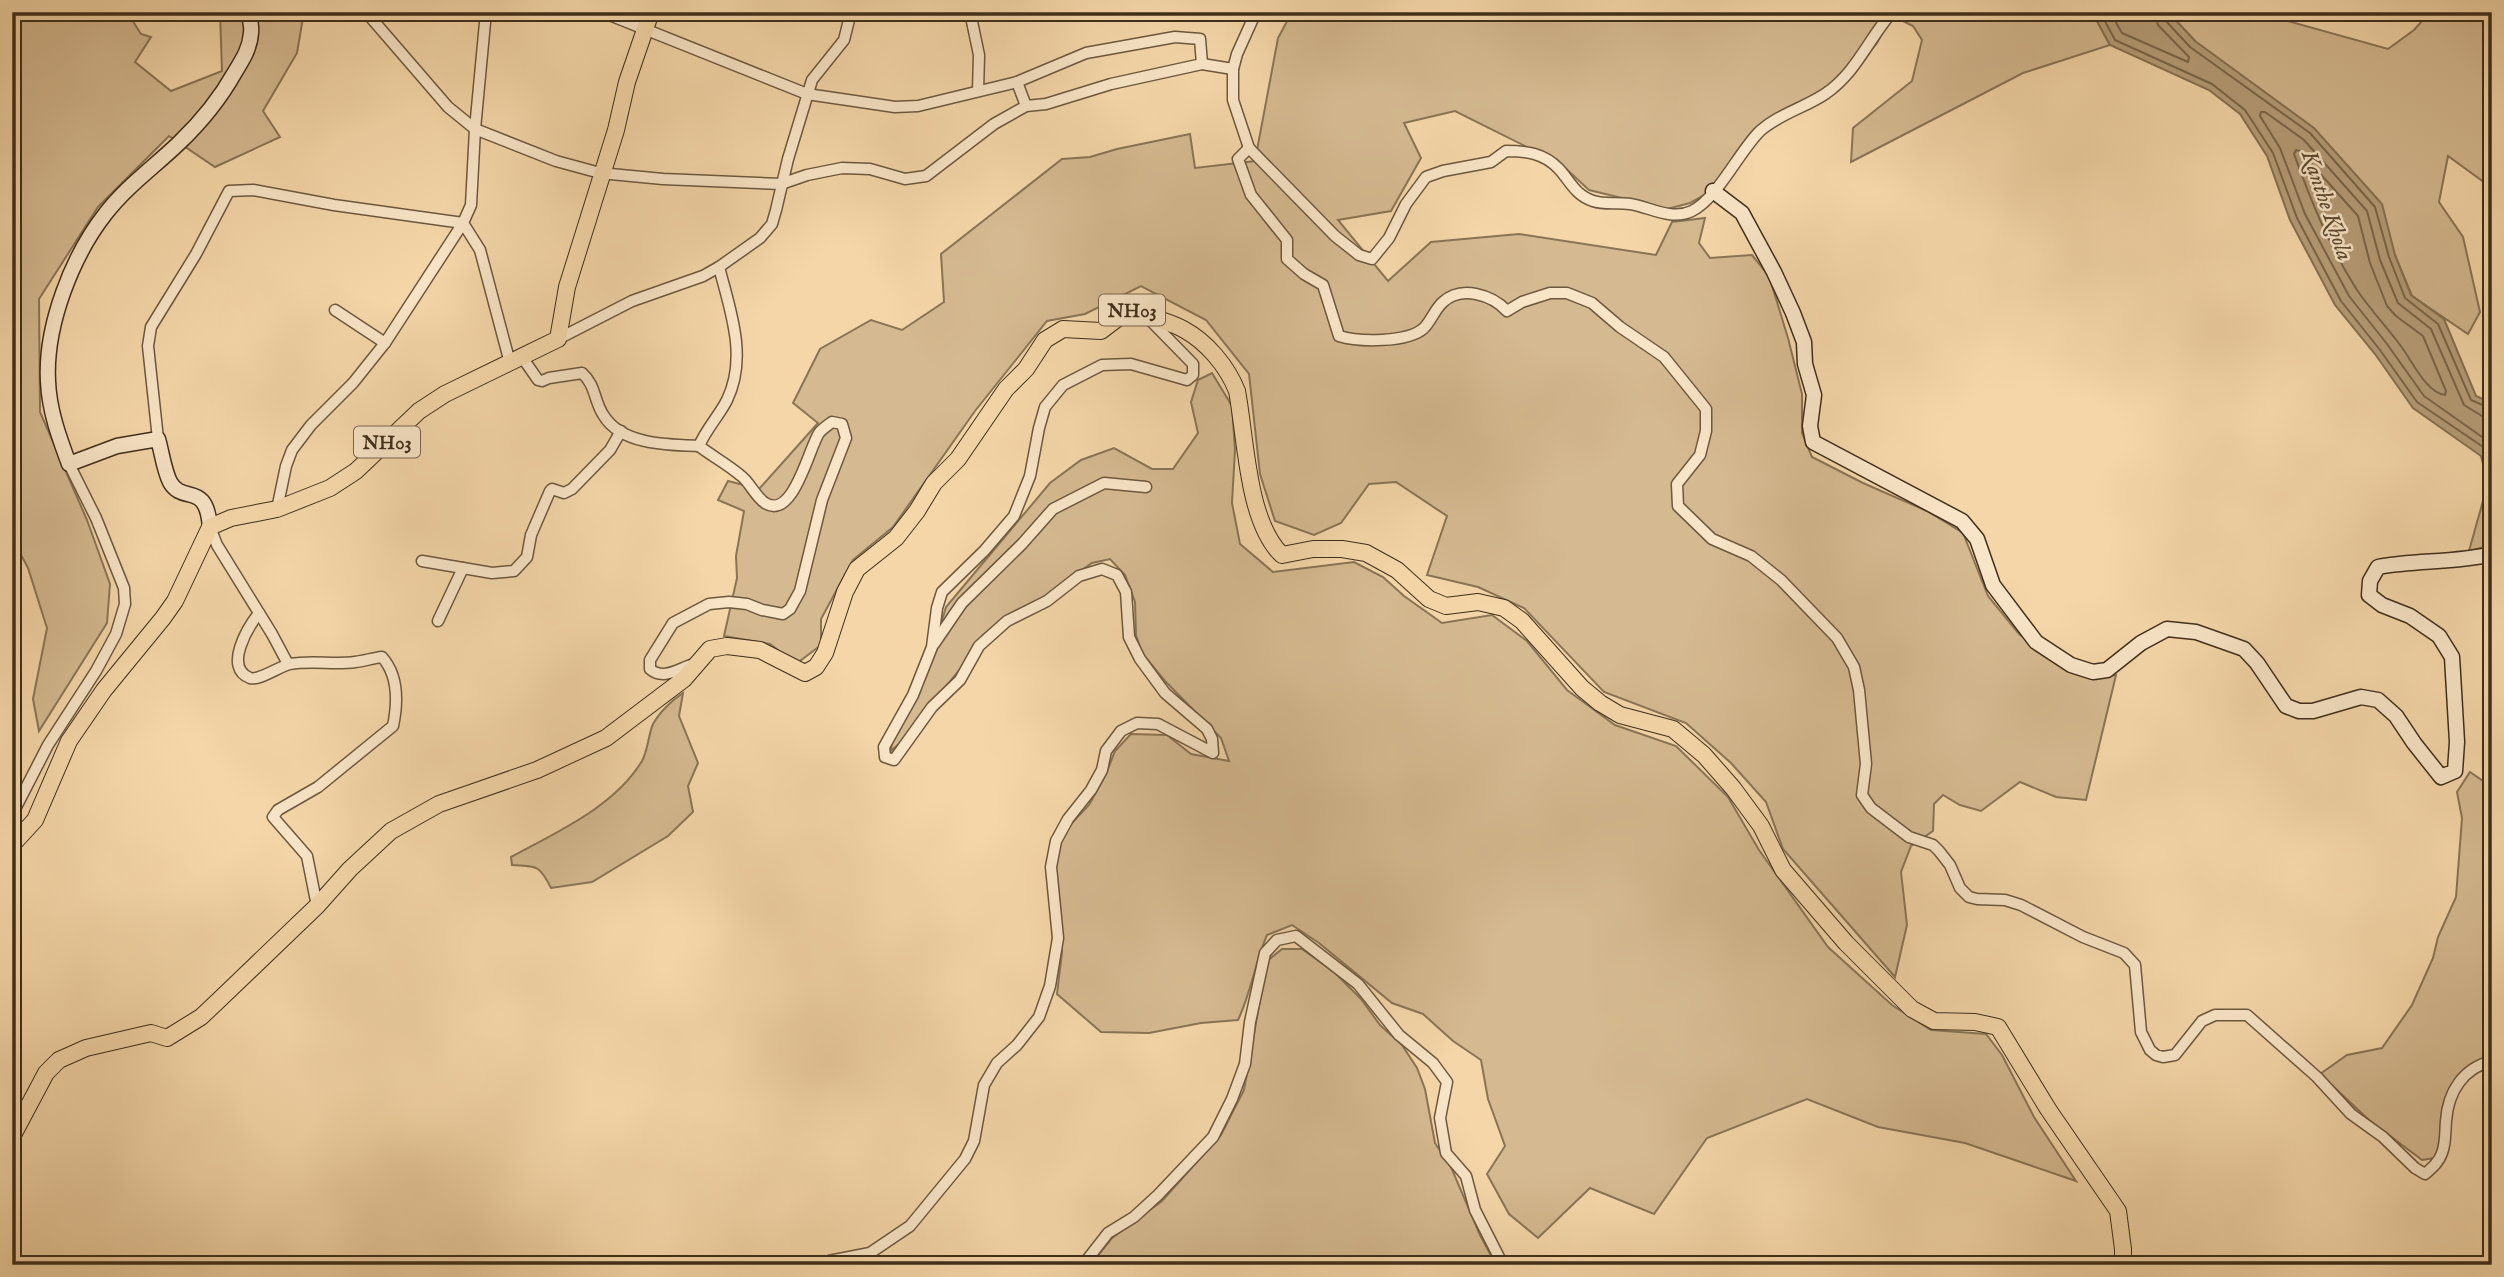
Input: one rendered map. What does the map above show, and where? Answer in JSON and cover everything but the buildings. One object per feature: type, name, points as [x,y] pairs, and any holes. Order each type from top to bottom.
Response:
[{"type":"main road","points":[[558,339],[567,286],[651,12]]},
{"type":"main road","name":"NH03","points":[[12,1137],[46,1073],[59,1060],[86,1048],[151,1033],[167,1038],[201,1017],[391,831],[439,804],[537,770],[606,738],[684,679],[694,664],[710,649],[727,646],[760,650],[805,673],[816,667],[825,653],[845,592],[857,569],[896,538],[934,483],[958,458],[1006,389],[1026,369],[1045,340],[1063,329],[1101,331],[1130,309],[1181,328],[1199,340],[1222,363],[1231,377],[1237,391],[1251,483],[1264,532],[1282,555],[1313,549],[1342,549],[1366,553],[1397,570],[1429,599],[1446,606],[1478,602],[1504,608],[1522,621],[1582,688],[1600,703],[1620,715],[1673,729],[1704,755],[1761,826],[1783,870],[1846,943],[1912,1009],[1934,1021],[1975,1022],[1998,1027],[2048,1109],[2118,1211],[2123,1265]]},
{"type":"main road","name":"NH03","points":[[211,527],[231,518],[277,509],[308,498],[340,482],[356,471],[419,411],[445,394],[558,339]]},
{"type":"main road","points":[[12,845],[36,820],[69,741],[104,690],[175,601],[211,527]]},
{"type":"street","points":[[12,815],[48,745],[96,671],[116,634],[125,604],[124,588],[96,518],[56,431],[48,384],[47,358],[66,288],[82,247],[106,212],[130,185],[180,142],[226,89],[247,51],[252,30],[248,12]]},
{"type":"street","points":[[366,12],[449,107],[475,129],[556,161],[600,173],[781,184],[807,175],[842,168],[870,169],[905,179],[926,176],[994,124],[1026,106],[1046,104],[1111,84],[1202,64],[1233,69]]},
{"type":"street","points":[[277,509],[292,450],[311,425],[353,383],[385,344],[463,223],[471,205],[486,12]]},
{"type":"street","points":[[602,12],[807,94],[895,107],[918,106],[1017,82],[1086,52],[1175,37],[1199,39],[1202,64]]},
{"type":"street","points":[[558,339],[632,301],[703,276],[760,238],[772,225],[781,184],[812,80],[844,40],[851,12]]},
{"type":"street","points":[[970,12],[979,55],[978,91]]},
{"type":"street","points":[[1256,12],[1233,69],[1233,100],[1249,148],[1335,236],[1359,255],[1372,259],[1389,238],[1406,204],[1426,177],[1491,162],[1506,150],[1530,152],[1545,157],[1559,169],[1572,187],[1594,202],[1630,204],[1674,215],[1692,211],[1713,191],[1759,131],[1825,93],[1855,67],[1892,12]]},
{"type":"street","points":[[1017,82],[1026,106]]},
{"type":"street","points":[[1249,148],[1238,159],[1251,195],[1287,240],[1287,259],[1304,274],[1323,285],[1339,336],[1350,340],[1365,340],[1412,334],[1423,329],[1446,300],[1463,295],[1482,294],[1497,301],[1507,311],[1522,302],[1550,293],[1567,293],[1592,303],[1620,327],[1664,357],[1706,410],[1706,431],[1700,455],[1677,484],[1678,506],[1712,539],[1751,556],[1781,580],[1837,638],[1854,667],[1859,690],[1866,764],[1862,795],[1871,808],[1909,837],[1933,845],[1950,865],[1960,888],[1969,897],[2005,900],[2021,905],[2083,937],[2124,953],[2134,965],[2141,1032],[2150,1050],[2156,1055],[2175,1055],[2202,1021],[2215,1015],[2247,1015],[2317,1077],[2351,1114],[2383,1137],[2414,1168],[2425,1174],[2442,1154],[2446,1118],[2456,1085],[2466,1073],[2492,1061]]},
{"type":"street","points":[[288,664],[217,545],[209,511],[203,501],[198,495],[177,490],[170,482],[158,439],[148,346],[151,327],[196,254],[229,191],[253,190],[334,205],[463,223],[480,250],[516,360],[537,380],[582,373],[590,380],[604,416],[621,431],[637,439],[699,446],[743,476],[752,491],[768,505],[776,506],[785,502],[797,483],[819,433],[832,422],[842,424],[846,438],[822,500],[800,591],[790,609],[783,614],[774,613],[747,604],[729,602],[709,604],[690,612],[673,623],[650,660],[650,669],[663,675],[694,664]]},
{"type":"street","points":[[1713,191],[1742,213],[1793,313],[1804,342],[1805,364],[1814,396],[1810,426],[1813,442],[1962,521],[1977,539],[1993,585],[2036,642],[2071,665],[2093,672],[2107,670],[2141,643],[2167,629],[2196,632],[2244,649],[2257,663],[2286,706],[2299,711],[2313,711],[2361,697],[2378,700],[2396,716],[2441,778],[2455,771],[2457,742],[2452,657],[2439,636],[2410,616],[2382,605],[2370,595],[2370,581],[2378,567],[2406,562],[2472,559],[2492,554]]},
{"type":"street","points":[[699,446],[728,399],[735,373],[738,339],[719,267]]},
{"type":"street","points":[[335,310],[385,344]]},
{"type":"street","points":[[932,647],[942,592],[984,551],[1014,516],[1030,476],[1045,407],[1063,385],[1102,365],[1131,364],[1187,380],[1193,375],[1193,364],[1147,317]]},
{"type":"street","points":[[422,561],[492,573],[514,571],[527,557],[531,534],[550,491],[552,489],[564,493],[572,489],[610,450],[621,431]]},
{"type":"street","points":[[69,464],[117,446],[158,439]]},
{"type":"street","points":[[827,1265],[829,1261],[870,1253],[910,1226],[965,1160],[974,1141],[984,1085],[997,1063],[1017,1045],[1039,1017],[1049,986],[1058,938],[1051,867],[1056,841],[1091,790],[1102,770],[1106,751],[1121,731],[1137,723],[1158,724],[1213,753],[1212,740],[1207,729],[1165,692],[1140,659],[1129,637],[1126,592],[1117,575],[1102,569],[1079,576],[1047,601],[1007,621],[979,646],[960,680],[932,707],[894,760],[885,757],[884,747],[913,695],[932,647],[962,603],[1053,509],[1104,483],[1146,487]]},
{"type":"street","points":[[438,621],[464,568]]},
{"type":"street","points":[[259,613],[236,655],[239,668],[248,677],[254,679],[288,664],[354,663],[382,657],[390,666],[396,685],[393,726],[318,787],[278,810],[273,817],[307,856],[317,905]]},
{"type":"street","points":[[1083,1265],[1108,1233],[1134,1217],[1213,1137],[1232,1099],[1245,1064],[1250,1022],[1265,954],[1277,940],[1296,936],[1358,984],[1399,1035],[1433,1063],[1447,1082],[1440,1118],[1447,1153],[1466,1176],[1475,1210],[1503,1265]]},
{"type":"shaded area","points":[[12,12],[127,12],[141,34],[151,37],[135,62],[171,91],[222,71],[220,12],[304,12],[297,53],[263,111],[280,137],[215,167],[169,136],[98,207],[39,299],[40,412],[87,520],[110,584],[107,623],[39,731],[33,699],[47,628],[28,568],[12,538]]},
{"type":"shaded area","points":[[1292,12],[2092,12],[2110,45],[2023,73],[1851,162],[1853,128],[1912,81],[1922,40],[1913,26],[1895,17],[1856,68],[1760,133],[1725,184],[1690,203],[1667,209],[1589,190],[1561,164],[1455,111],[1404,123],[1421,158],[1391,211],[1338,220],[1388,281],[1431,242],[1519,234],[1656,255],[1672,222],[1705,218],[1699,243],[1710,258],[1752,255],[1769,276],[1802,394],[1802,433],[1812,457],[1927,511],[1963,533],[1988,596],[2019,634],[2068,671],[2092,677],[2116,675],[2086,800],[2056,797],[2020,782],[1981,811],[1960,805],[1943,795],[1934,804],[1933,831],[1911,846],[1901,872],[1907,925],[1895,977],[1783,849],[1766,802],[1731,763],[1686,723],[1604,692],[1524,608],[1478,587],[1427,575],[1447,516],[1396,482],[1369,484],[1341,523],[1314,535],[1275,521],[1260,474],[1249,374],[1206,320],[1141,286],[1085,314],[1047,321],[975,411],[893,527],[853,560],[821,619],[821,645],[796,664],[770,644],[724,636],[737,578],[736,556],[744,511],[718,500],[728,481],[759,489],[818,423],[793,403],[820,349],[871,320],[902,330],[944,302],[941,254],[1062,159],[1090,157],[1190,134],[1195,168],[1255,161],[1278,38]]},
{"type":"shaded area","points":[[2168,12],[2222,12],[2227,17],[2266,15],[2388,49],[2414,30],[2430,12],[2492,12],[2492,188],[2448,156],[2439,202],[2463,237],[2480,312],[2468,334],[2412,296],[2395,255]]},
{"type":"shaded area","points":[[1212,373],[1232,406],[1235,450],[1232,503],[1240,544],[1273,572],[1354,562],[1383,577],[1442,623],[1492,615],[1527,641],[1567,690],[1615,725],[1676,746],[1728,797],[1759,850],[1828,947],[1892,1005],[1931,1030],[1986,1034],[2002,1055],[2034,1117],[2076,1181],[1965,1143],[1878,1127],[1807,1099],[1707,1138],[1654,1214],[1590,1188],[1538,1238],[1509,1214],[1487,1174],[1505,1146],[1488,1099],[1481,1060],[1453,1041],[1423,1014],[1392,1003],[1319,943],[1292,925],[1267,935],[1238,1020],[1201,1023],[1149,1033],[1101,1032],[1057,994],[1062,952],[1056,868],[1059,846],[1070,825],[1089,805],[1115,751],[1131,734],[1167,735],[1191,754],[1229,761],[1221,738],[1165,681],[1142,653],[1136,635],[1135,602],[1125,575],[1110,559],[1092,563],[1038,601],[1005,618],[983,635],[965,663],[891,751],[892,741],[924,679],[946,607],[1050,483],[1081,460],[1114,448],[1152,469],[1173,469],[1198,433],[1191,402],[1198,380]]},
{"type":"shaded area","points":[[2481,456],[2492,461],[2492,545],[2469,551],[2488,483]]},
{"type":"shaded area","points":[[683,693],[679,716],[698,763],[688,786],[693,812],[668,836],[592,882],[551,888],[536,868],[512,865],[511,857],[583,817],[616,792],[642,761],[656,720],[666,707]]},
{"type":"shaded area","points":[[2470,772],[2486,783],[2492,792],[2492,1058],[2473,1064],[2461,1073],[2449,1098],[2441,1143],[2435,1158],[2422,1160],[2369,1120],[2320,1074],[2347,1055],[2382,1048],[2412,1005],[2456,897],[2462,818],[2457,792]]},
{"type":"shaded area","points":[[1282,949],[1302,949],[1334,972],[1361,999],[1380,1025],[1402,1045],[1417,1068],[1425,1089],[1435,1143],[1451,1167],[1496,1265],[1090,1265],[1112,1238],[1162,1201],[1221,1135],[1244,1090],[1267,961]]},
{"type":"water","name":"Kanthe Khola","points":[[2092,12],[2168,12],[2195,41],[2314,128],[2382,204],[2395,255],[2411,295],[2444,319],[2476,396],[2492,403],[2492,461],[2413,408],[2375,354],[2335,305],[2290,220],[2267,156],[2240,114],[2209,90],[2110,45]]}]
